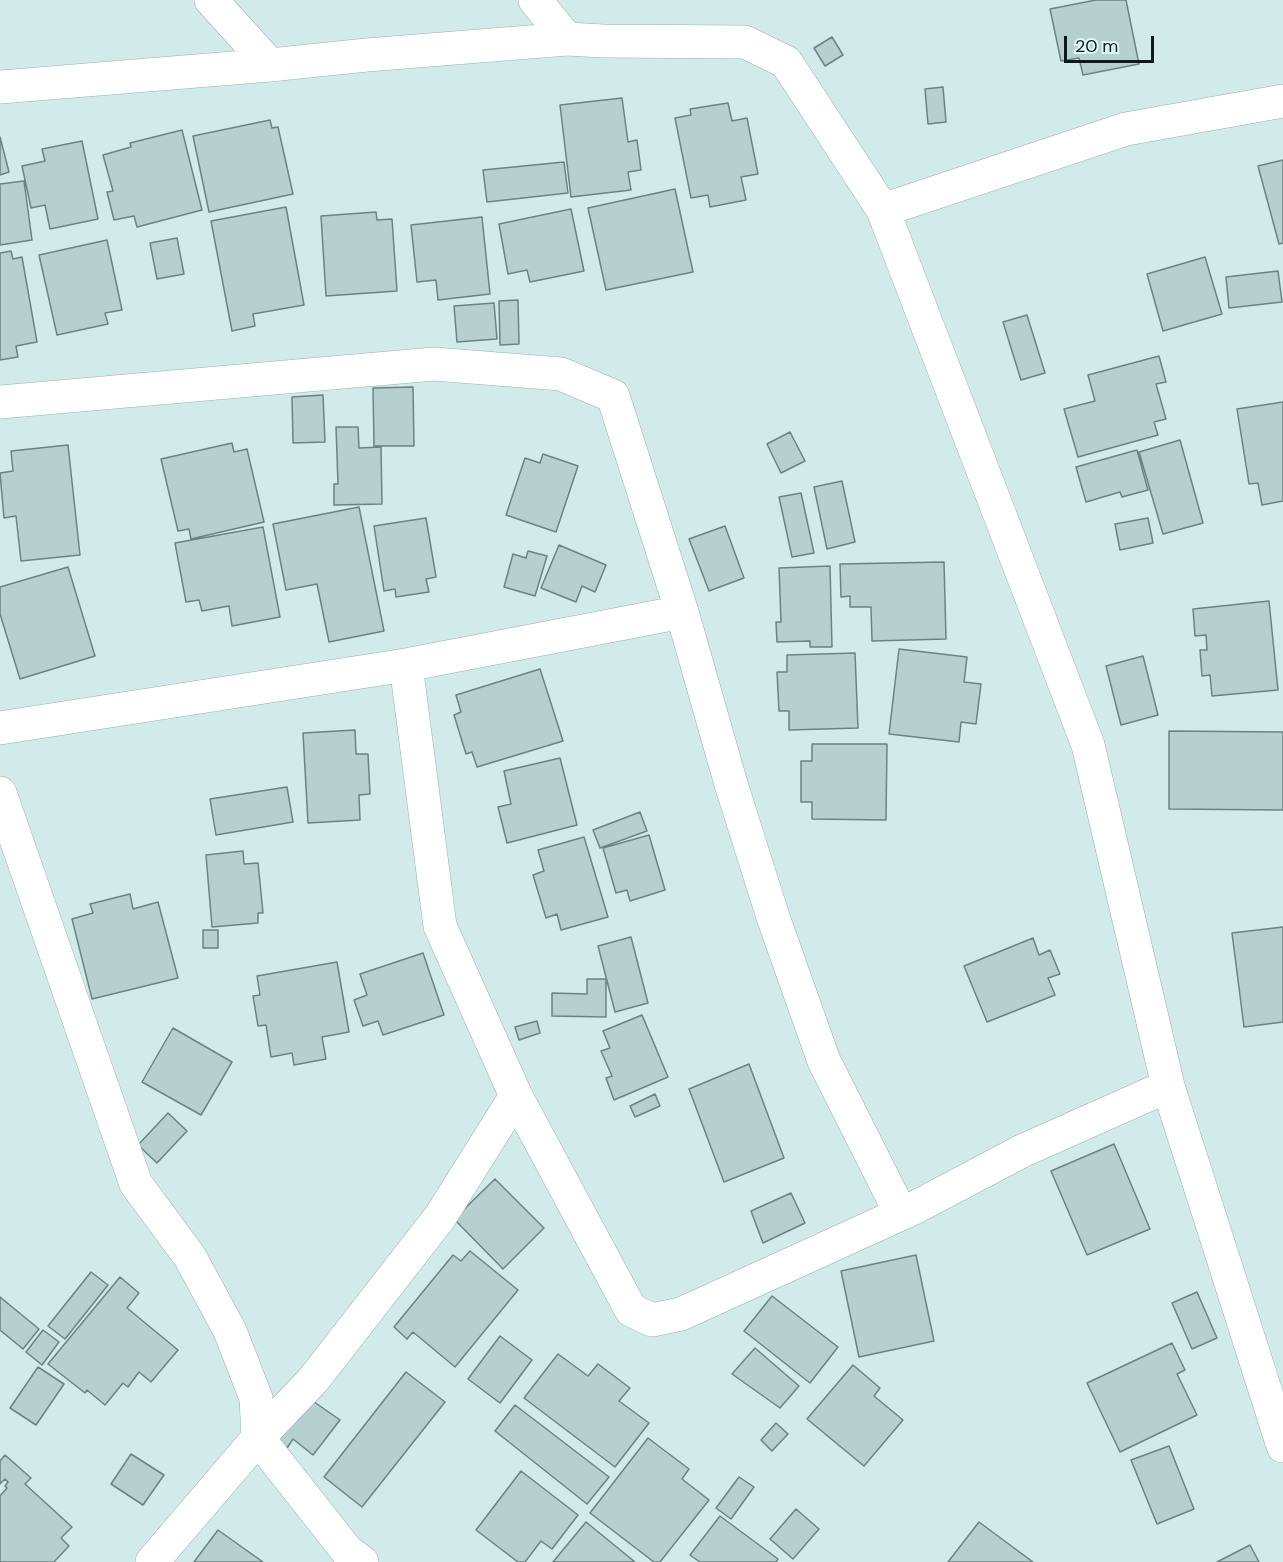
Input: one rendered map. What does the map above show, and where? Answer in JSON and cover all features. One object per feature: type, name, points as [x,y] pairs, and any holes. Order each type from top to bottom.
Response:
[{"type":"street","points":[[211,0],[270,65]]},
{"type":"street","points":[[535,0],[567,39]]},
{"type":"street","points":[[0,87],[567,39],[745,42],[786,62],[884,210],[1088,745],[1168,1086],[1282,1443]]},
{"type":"street","points":[[884,210],[1126,129],[1283,101]]},
{"type":"street","points":[[0,402],[434,364],[561,374],[613,396],[682,612],[734,795],[773,917],[824,1060],[901,1214]]},
{"type":"street","points":[[0,728],[406,665],[682,612]]},
{"type":"street","points":[[406,665],[440,926],[516,1096],[631,1310],[652,1320],[681,1314],[901,1214],[1022,1150],[1168,1086]]},
{"type":"street","points":[[0,793],[136,1184],[190,1257],[230,1331],[256,1398],[258,1438],[347,1551],[362,1562]]},
{"type":"street","points":[[153,1562],[258,1438],[314,1379],[440,1217],[516,1096]]},
{"type":"building","points":[[1096,0],[1126,0],[1139,64],[1083,75],[1079,58],[1061,61],[1050,9]]},
{"type":"building","points":[[832,37],[843,55],[825,66],[814,48]]},
{"type":"building","points":[[943,87],[946,122],[928,124],[925,89]]},
{"type":"building","points":[[622,98],[628,142],[637,140],[641,170],[628,172],[631,190],[571,197],[560,105]]},
{"type":"building","points":[[728,103],[732,121],[747,118],[758,174],[741,177],[746,200],[710,207],[708,195],[691,198],[675,118],[691,115],[690,109]]},
{"type":"building","points":[[270,120],[272,128],[278,127],[293,194],[209,212],[193,136]]},
{"type":"building","points":[[182,130],[202,210],[137,227],[134,216],[114,220],[107,192],[113,191],[103,155],[131,147],[130,143]]},
{"type":"building","points":[[0,137],[9,172],[0,175]]},
{"type":"building","points":[[82,141],[98,219],[50,229],[45,205],[31,208],[22,166],[45,161],[42,149]]},
{"type":"building","points":[[1283,160],[1283,243],[1279,244],[1258,166]]},
{"type":"building","points":[[564,162],[568,193],[487,202],[483,170]]},
{"type":"building","points":[[24,181],[32,240],[0,245],[0,184]]},
{"type":"building","points":[[675,189],[693,272],[606,290],[588,208]]},
{"type":"building","points":[[286,207],[304,305],[253,314],[255,326],[232,331],[211,221]]},
{"type":"building","points":[[571,209],[584,271],[530,282],[527,270],[508,274],[499,224]]},
{"type":"building","points":[[376,212],[377,220],[392,219],[397,291],[326,296],[321,216]]},
{"type":"building","points":[[482,217],[490,294],[438,300],[436,280],[417,282],[411,225]]},
{"type":"building","points":[[177,238],[184,274],[157,279],[150,243]]},
{"type":"building","points":[[107,240],[122,310],[105,313],[108,324],[57,335],[39,255]]},
{"type":"building","points":[[11,251],[13,259],[22,257],[37,342],[16,346],[18,357],[0,360],[0,253]]},
{"type":"building","points":[[1205,257],[1222,314],[1163,331],[1147,274]]},
{"type":"building","points":[[1278,271],[1282,302],[1229,308],[1226,277]]},
{"type":"building","points":[[518,300],[519,344],[500,345],[499,301]]},
{"type":"building","points":[[494,303],[497,339],[457,342],[454,306]]},
{"type":"building","points":[[1027,315],[1045,373],[1021,380],[1003,322]]},
{"type":"building","points":[[1159,356],[1166,382],[1156,384],[1166,419],[1154,422],[1158,435],[1078,457],[1064,409],[1095,401],[1088,375]]},
{"type":"building","points":[[413,387],[414,446],[374,446],[373,388]]},
{"type":"building","points":[[323,395],[325,442],[293,443],[292,397]]},
{"type":"building","points":[[1283,402],[1283,501],[1262,505],[1258,483],[1249,484],[1237,409]]},
{"type":"building","points":[[336,427],[358,427],[359,448],[381,447],[382,504],[334,505],[334,484],[338,484]]},
{"type":"building","points":[[790,432],[805,461],[781,473],[767,444]]},
{"type":"building","points":[[1180,440],[1203,523],[1163,534],[1139,452]]},
{"type":"building","points":[[232,443],[234,452],[247,449],[264,522],[191,539],[189,529],[178,531],[161,459]]},
{"type":"building","points":[[68,445],[80,555],[21,561],[16,516],[4,518],[0,473],[13,471],[11,451]]},
{"type":"building","points":[[1137,450],[1148,490],[1122,497],[1120,492],[1086,502],[1076,467]]},
{"type":"building","points":[[543,454],[578,466],[556,532],[506,515],[525,458],[540,463]]},
{"type":"building","points":[[842,481],[855,542],[827,549],[814,487]]},
{"type":"building","points":[[801,493],[814,553],[792,557],[779,497]]},
{"type":"building","points":[[359,507],[384,631],[329,642],[317,584],[286,590],[273,524]]},
{"type":"building","points":[[426,518],[436,577],[426,579],[429,592],[396,597],[395,589],[384,591],[374,526]]},
{"type":"building","points":[[1148,518],[1153,543],[1120,550],[1115,524]]},
{"type":"building","points":[[725,526],[744,578],[709,591],[689,539]]},
{"type":"building","points":[[263,527],[280,617],[232,626],[229,606],[202,611],[199,600],[186,602],[175,543]]},
{"type":"building","points":[[559,545],[606,565],[595,592],[582,586],[576,602],[541,588]]},
{"type":"building","points":[[528,551],[547,556],[535,596],[504,587],[513,554],[526,558]]},
{"type":"building","points":[[944,562],[946,639],[872,641],[871,607],[850,607],[850,596],[841,597],[840,564]]},
{"type":"building","points":[[830,566],[832,647],[810,647],[810,641],[777,642],[776,622],[781,622],[779,568]]},
{"type":"building","points":[[68,567],[95,656],[20,679],[0,614],[0,587]]},
{"type":"building","points":[[1269,601],[1278,690],[1212,696],[1210,675],[1202,676],[1200,650],[1207,650],[1206,635],[1195,636],[1193,609]]},
{"type":"building","points":[[899,649],[967,657],[964,682],[981,684],[976,724],[961,722],[959,742],[889,734]]},
{"type":"building","points":[[855,653],[858,728],[789,730],[789,711],[779,711],[777,672],[787,672],[787,655]]},
{"type":"building","points":[[1143,656],[1158,715],[1121,725],[1106,666]]},
{"type":"building","points":[[540,669],[563,741],[477,767],[472,752],[466,754],[454,715],[461,712],[456,695]]},
{"type":"building","points":[[355,730],[356,754],[368,754],[370,794],[359,795],[360,820],[308,823],[303,733]]},
{"type":"building","points":[[1169,731],[1283,732],[1283,810],[1169,809]]},
{"type":"building","points":[[812,744],[887,744],[886,820],[812,819],[812,802],[801,802],[801,761],[812,761]]},
{"type":"building","points":[[560,758],[577,825],[507,843],[498,807],[511,804],[504,771]]},
{"type":"building","points":[[287,787],[293,822],[216,835],[210,799]]},
{"type":"building","points":[[640,812],[647,831],[600,848],[593,830]]},
{"type":"building","points":[[649,835],[665,890],[630,901],[627,890],[616,893],[603,848]]},
{"type":"building","points":[[584,837],[608,917],[561,930],[557,914],[546,918],[533,875],[544,871],[538,850]]},
{"type":"building","points":[[243,851],[244,864],[258,863],[263,913],[258,913],[258,923],[212,927],[206,855]]},
{"type":"building","points":[[130,894],[133,909],[158,902],[178,978],[92,999],[72,919],[93,913],[90,904]]},
{"type":"building","points":[[1283,927],[1283,1022],[1244,1027],[1232,933]]},
{"type":"building","points":[[203,930],[218,930],[218,948],[203,948]]},
{"type":"building","points":[[631,937],[648,1003],[615,1012],[598,946]]},
{"type":"building","points":[[1033,938],[1039,955],[1050,950],[1060,974],[1048,978],[1055,995],[987,1022],[964,966]]},
{"type":"building","points":[[423,953],[444,1015],[383,1035],[378,1021],[363,1026],[354,1000],[367,995],[360,974]]},
{"type":"building","points":[[337,962],[349,1032],[322,1037],[326,1059],[294,1065],[292,1053],[271,1057],[266,1025],[258,1026],[253,996],[260,995],[257,976]]},
{"type":"building","points":[[587,979],[606,979],[606,1017],[552,1016],[552,993],[587,994]]},
{"type":"building","points":[[642,1015],[668,1077],[614,1100],[606,1078],[612,1076],[601,1051],[610,1048],[603,1031]]},
{"type":"building","points":[[537,1021],[540,1033],[519,1040],[515,1027]]},
{"type":"building","points":[[173,1028],[232,1062],[201,1115],[142,1082]]},
{"type":"building","points":[[749,1064],[784,1158],[724,1182],[689,1089]]},
{"type":"building","points":[[655,1094],[660,1106],[635,1117],[630,1106]]},
{"type":"building","points":[[168,1113],[187,1131],[157,1163],[138,1145]]},
{"type":"building","points":[[1114,1144],[1150,1229],[1087,1255],[1051,1171]]},
{"type":"building","points":[[495,1179],[544,1228],[503,1269],[454,1219]]},
{"type":"building","points":[[791,1193],[805,1223],[763,1243],[751,1211]]},
{"type":"building","points":[[470,1251],[518,1290],[455,1367],[413,1332],[407,1339],[394,1327],[453,1255],[461,1261]]},
{"type":"building","points":[[916,1255],[934,1341],[859,1357],[841,1271]]},
{"type":"building","points":[[91,1272],[108,1285],[65,1339],[48,1326]]},
{"type":"building","points":[[120,1277],[139,1293],[127,1308],[178,1350],[151,1382],[139,1372],[128,1387],[123,1383],[105,1405],[87,1390],[85,1393],[48,1364]]},
{"type":"building","points":[[1197,1292],[1217,1338],[1192,1349],[1172,1303]]},
{"type":"building","points":[[772,1296],[838,1347],[810,1383],[744,1331]]},
{"type":"building","points":[[0,1297],[39,1329],[23,1349],[0,1330]]},
{"type":"building","points":[[43,1330],[59,1342],[42,1365],[26,1352]]},
{"type":"building","points":[[500,1336],[532,1360],[500,1403],[468,1379]]},
{"type":"building","points":[[1172,1343],[1185,1370],[1177,1374],[1197,1415],[1120,1452],[1087,1383]]},
{"type":"building","points":[[755,1348],[799,1386],[780,1408],[732,1374]]},
{"type":"building","points":[[558,1354],[588,1376],[598,1364],[630,1388],[619,1401],[649,1423],[615,1467],[524,1398]]},
{"type":"building","points":[[853,1365],[880,1388],[874,1396],[903,1420],[864,1466],[807,1419]]},
{"type":"building","points":[[38,1367],[64,1384],[36,1425],[10,1408]]},
{"type":"building","points":[[406,1372],[445,1402],[362,1507],[324,1477]]},
{"type":"building","points":[[307,1397],[340,1420],[313,1455],[293,1439],[287,1448],[275,1439]]},
{"type":"building","points":[[515,1405],[609,1477],[587,1504],[495,1431]]},
{"type":"building","points":[[776,1423],[788,1434],[772,1451],[761,1440]]},
{"type":"building","points":[[648,1438],[689,1469],[682,1479],[709,1500],[660,1562],[654,1562],[590,1513]]},
{"type":"building","points":[[1169,1446],[1194,1509],[1157,1524],[1131,1460]]},
{"type":"building","points":[[131,1454],[164,1475],[143,1505],[111,1484]]},
{"type":"building","points":[[5,1455],[31,1478],[25,1484],[72,1527],[61,1538],[69,1546],[54,1562],[0,1562],[0,1496],[7,1488],[5,1486],[8,1482],[5,1479],[0,1484],[0,1461]]},
{"type":"building","points":[[521,1471],[578,1515],[552,1549],[541,1541],[525,1562],[518,1562],[476,1530]]},
{"type":"building","points":[[739,1477],[754,1487],[731,1519],[716,1508]]},
{"type":"building","points":[[796,1509],[819,1529],[793,1559],[770,1539]]},
{"type":"building","points":[[720,1516],[778,1559],[776,1562],[700,1562],[690,1555]]},
{"type":"building","points":[[586,1522],[635,1562],[553,1562]]},
{"type":"building","points":[[979,1522],[1033,1562],[948,1562]]},
{"type":"building","points":[[218,1530],[263,1562],[194,1562]]},
{"type":"building","points":[[1250,1545],[1259,1562],[1217,1562]]}]
